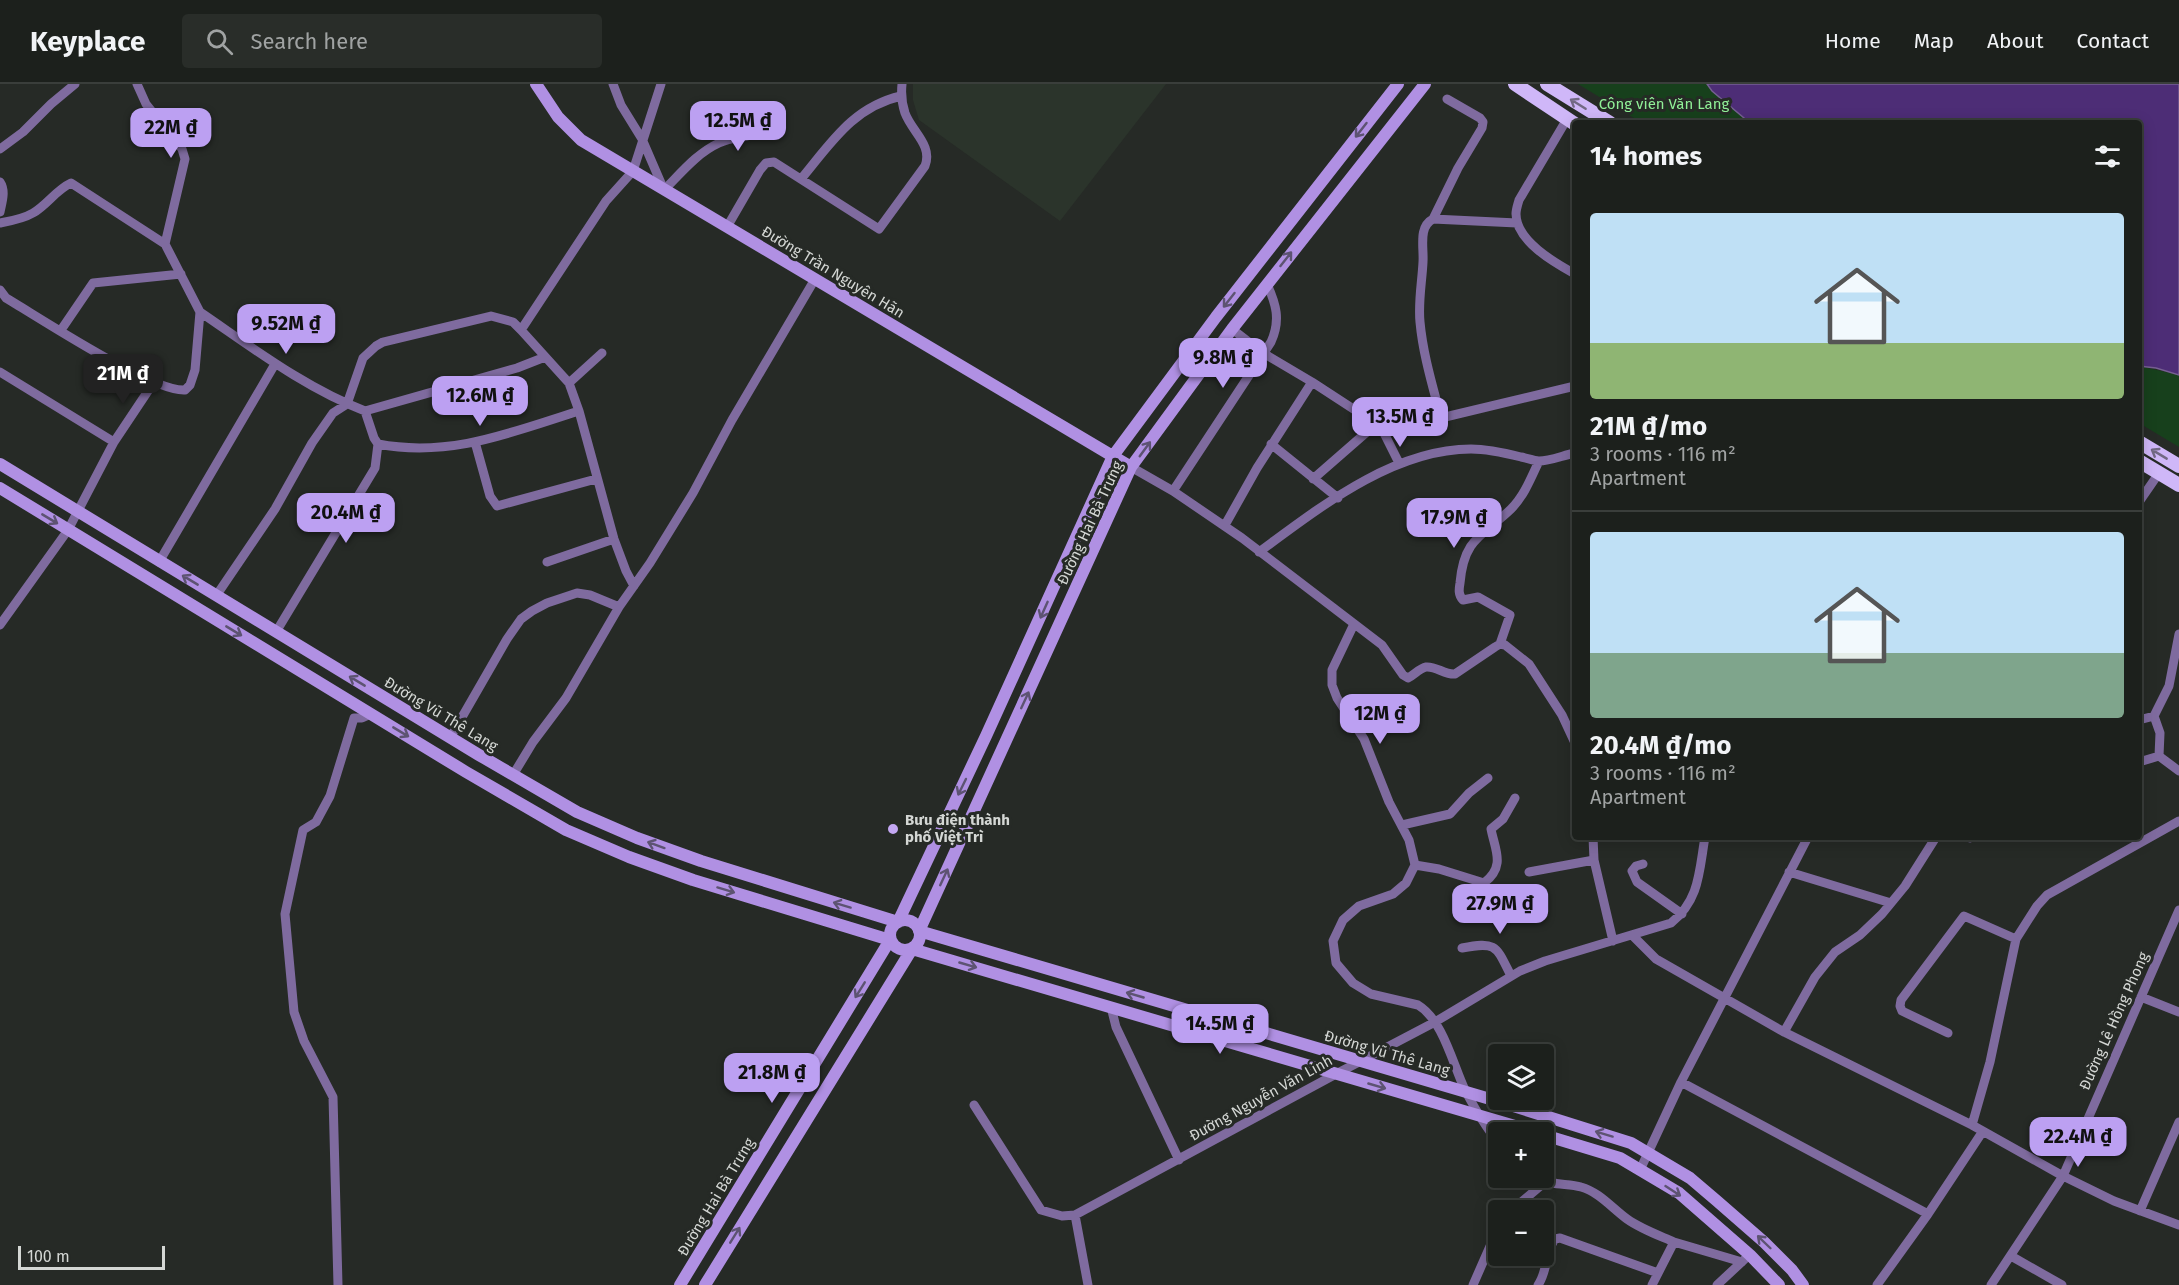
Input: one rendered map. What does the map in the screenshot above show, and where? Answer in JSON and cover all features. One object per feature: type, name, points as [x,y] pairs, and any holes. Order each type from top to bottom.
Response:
[{"type":"main road","points":[[1515,84],[1571,122]]},
{"type":"main road","points":[[1547,84],[1605,120]]},
{"type":"main road","points":[[2142,444],[2179,466]]},
{"type":"main road","points":[[2142,463],[2179,485]]},
{"type":"street","points":[[0,149],[23,132],[75,84]]},
{"type":"street","points":[[137,84],[146,104],[182,149],[185,159],[165,244]]},
{"type":"street","name":"Đường Trần Nguyên Hãn","points":[[536,84],[558,117],[581,140],[1131,467]]},
{"type":"street","points":[[613,84],[621,105],[642,139],[664,190],[691,162],[718,144],[751,136],[766,123]]},
{"type":"street","points":[[521,330],[606,201],[633,171],[661,84]]},
{"type":"street","points":[[728,227],[760,170],[766,163],[774,162],[879,229],[928,159],[926,148],[906,115],[901,96],[902,84]]},
{"type":"street","name":"Đường Hai Bà Trưng","points":[[898,922],[991,726],[1113,456],[1216,317],[1398,84]]},
{"type":"street","name":"Đường Hai Bà Trưng","points":[[919,931],[1131,467],[1232,329],[1425,84]]},
{"type":"street","points":[[801,179],[847,124],[883,100],[901,96]]},
{"type":"street","points":[[1433,219],[1458,168],[1482,128],[1483,122],[1447,99]]},
{"type":"street","points":[[1571,122],[1519,200],[1516,213],[1517,223],[1529,242],[1545,257],[1572,272]]},
{"type":"street","points":[[0,182],[3,186],[3,197],[0,212]]},
{"type":"street","points":[[0,223],[20,219],[33,213],[71,183],[165,244],[201,312],[275,364],[347,404],[365,411],[517,368],[545,357]]},
{"type":"street","points":[[1441,418],[1423,347],[1419,321],[1423,230],[1426,223],[1433,219],[1517,223]]},
{"type":"street","points":[[61,330],[93,284],[182,274]]},
{"type":"street","points":[[513,775],[533,742],[566,698],[619,607],[693,493],[732,420],[815,279]]},
{"type":"street","points":[[1173,491],[1271,342],[1277,322],[1276,304],[1267,284]]},
{"type":"street","points":[[0,290],[6,298],[154,382],[179,390],[185,390],[190,385],[195,370],[201,312]]},
{"type":"street","points":[[216,596],[274,509],[312,443],[333,413],[347,404],[363,358],[383,342],[491,316],[513,322],[569,383],[579,411],[614,539],[634,586]]},
{"type":"street","points":[[1232,329],[1263,353],[1379,425],[1399,463]]},
{"type":"street","points":[[569,383],[602,353]]},
{"type":"street","points":[[159,561],[275,364]]},
{"type":"street","points":[[0,372],[114,442]]},
{"type":"street","points":[[0,626],[68,530],[114,442],[154,382]]},
{"type":"street","points":[[1225,525],[1271,444],[1312,382]]},
{"type":"street","points":[[1313,479],[1379,425],[1441,418],[1572,387]]},
{"type":"street","points":[[276,632],[375,468],[378,444],[365,411]]},
{"type":"street","points":[[378,444],[427,449],[444,448],[475,442],[579,411]]},
{"type":"street","points":[[475,442],[490,496],[497,506],[596,479]]},
{"type":"street","points":[[1271,444],[1338,498]]},
{"type":"street","points":[[1259,552],[1368,478],[1399,463],[1449,450],[1473,449],[1498,452],[1539,461],[1572,454]]},
{"type":"street","points":[[1131,467],[1225,525],[1382,645],[1396,668],[1408,678],[1423,668],[1429,667],[1451,675],[1455,674],[1500,644],[1510,615],[1478,597],[1463,600],[1460,597],[1465,556],[1474,539],[1511,508],[1526,489],[1539,461]]},
{"type":"street","name":"Đường Vũ Thê Lang","points":[[0,464],[450,738],[582,814],[700,861],[898,922]]},
{"type":"street","points":[[2142,498],[2159,473]]},
{"type":"street","points":[[0,488],[466,772],[574,833],[693,880],[890,940],[899,949],[912,948],[1501,1122]]},
{"type":"street","points":[[547,562],[614,539]]},
{"type":"street","points":[[450,738],[507,639],[526,615],[547,603],[577,593],[590,595],[619,607]]},
{"type":"street","points":[[1354,624],[1332,670],[1332,685],[1337,698],[1364,739],[1379,779],[1409,840],[1415,865],[1406,883],[1393,894],[1359,906],[1343,920],[1334,941],[1336,963],[1353,983],[1371,994],[1418,1005],[1425,1009],[1435,1022],[1466,1092],[1488,1127]]},
{"type":"street","points":[[2159,756],[2160,733],[2154,716],[2169,686],[2179,634]]},
{"type":"street","points":[[1500,644],[1505,645],[1528,664],[1562,715],[1572,737]]},
{"type":"street","points":[[338,1285],[333,1097],[304,1041],[294,1012],[285,914],[303,830],[316,822],[327,802],[354,718],[362,718],[371,714]]},
{"type":"street","points":[[2142,719],[2154,716]]},
{"type":"street","points":[[2142,761],[2159,756]]},
{"type":"street","points":[[2159,756],[2179,771]]},
{"type":"street","points":[[1402,825],[1450,814],[1468,793],[1488,778]]},
{"type":"street","points":[[1415,865],[1455,873],[1484,883],[1489,879],[1498,857],[1491,829],[1503,819],[1515,798]]},
{"type":"street","points":[[574,833],[582,814]]},
{"type":"street","points":[[1972,1125],[1990,1062],[2016,939],[2037,906],[2047,895],[2179,821]]},
{"type":"street","points":[[1593,840],[1594,860],[1613,941]]},
{"type":"street","points":[[1642,864],[1636,866],[1632,871],[1637,882],[1682,914],[1696,889],[1704,840]]},
{"type":"street","points":[[1640,1170],[1681,1082],[1806,840]]},
{"type":"street","points":[[1784,1032],[1815,977],[1835,952],[1860,935],[1891,903],[1905,886],[1934,840]]},
{"type":"street","points":[[1529,872],[1594,860]]},
{"type":"street","points":[[1789,872],[1891,903]]},
{"type":"street","name":"Đường Lê Hồng Phong","points":[[1991,1285],[2063,1176],[2179,910]]},
{"type":"street","name":"Đường Nguyễn Văn Linh","points":[[1075,1215],[1435,1022],[1511,976],[1545,961],[1671,923],[1682,914]]},
{"type":"street","points":[[1948,1033],[1902,1011],[1901,1000],[1964,916],[2016,939]]},
{"type":"street","points":[[705,1285],[912,948],[919,941],[919,931],[910,921],[898,922],[891,930],[890,940]]},
{"type":"street","name":"Đường Vũ Thê Lang","points":[[919,931],[1631,1143],[1690,1178],[1729,1210],[1771,1249],[1803,1285]]},
{"type":"street","points":[[1632,936],[1656,959],[1784,1032],[1972,1125],[2063,1176],[2114,1201],[2179,1225]]},
{"type":"street","name":"Đường Hai Bà Trưng","points":[[680,1285],[890,940]]},
{"type":"street","points":[[1462,948],[1480,944],[1491,945],[1500,953],[1511,976]]},
{"type":"street","points":[[2141,997],[2179,1012]]},
{"type":"street","points":[[1111,1007],[1116,1027],[1179,1160]]},
{"type":"street","points":[[1681,1082],[1928,1214]]},
{"type":"street","points":[[974,1105],[1041,1210],[1062,1216],[1075,1215],[1088,1285]]},
{"type":"street","points":[[2140,1211],[2179,1122]]},
{"type":"street","points":[[1877,1285],[1983,1131]]},
{"type":"street","points":[[1554,1138],[1620,1158],[1679,1193],[1746,1258],[1779,1285]]},
{"type":"street","points":[[1554,1182],[1582,1187],[1599,1196],[1627,1219],[1674,1242],[1746,1258]]},
{"type":"street","points":[[1522,1200],[1535,1188]]},
{"type":"street","points":[[1538,1285],[1544,1275],[1552,1243],[1555,1239],[1560,1238],[1658,1273]]},
{"type":"street","points":[[1652,1285],[1674,1242]]},
{"type":"street","points":[[1473,1285],[1488,1251]]},
{"type":"street","points":[[2011,1256],[2062,1285]]},
{"type":"street","points":[[1717,1285],[1746,1258]]},
{"type":"shaded area","points":[[913,84],[1166,84],[1060,221],[919,120],[913,100]]},
{"type":"shaded area","points":[[1707,84],[2179,84],[2179,375],[2142,366],[2142,120],[1746,120]]},
{"type":"green space","name":"Công viên Văn Lang","points":[[1578,84],[1707,84],[1746,120],[1637,120]]},
{"type":"green space","points":[[2142,367],[2179,375],[2179,447],[2142,425]]},
{"type":"place","name":"Bưu điện thành phố Việt Trì","points":[[893,829]]}]
